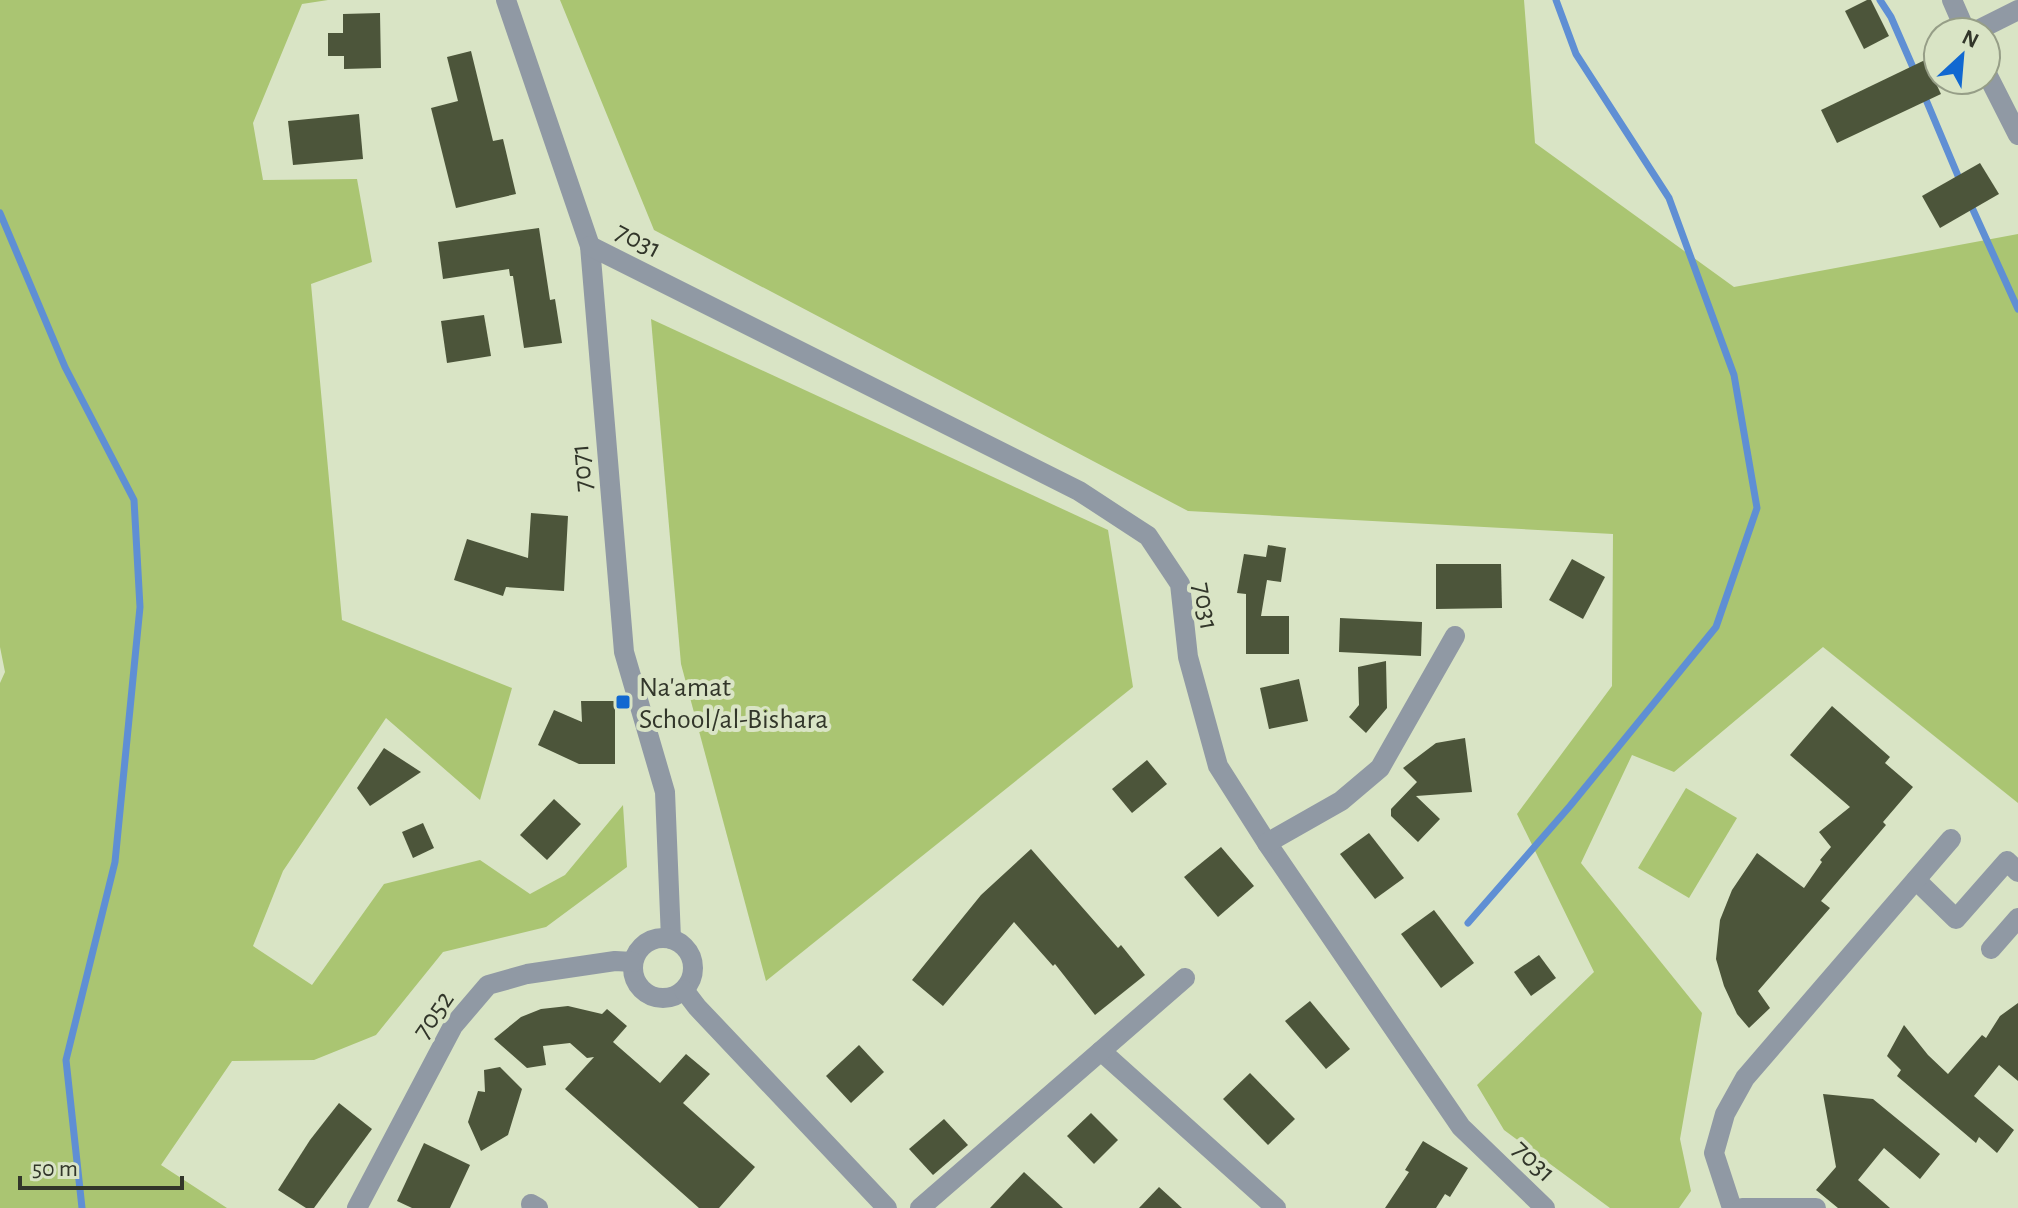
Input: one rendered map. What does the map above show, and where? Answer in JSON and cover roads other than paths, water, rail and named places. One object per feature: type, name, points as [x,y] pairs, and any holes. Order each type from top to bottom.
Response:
[{"type":"street","name":"7071","points":[[506,0],[590,246],[624,652],[665,792],[671,939]]},
{"type":"street","points":[[1998,96],[2018,135]]},
{"type":"street","name":"7031","points":[[590,246],[1079,491],[1148,536],[1180,584],[1188,657],[1218,766],[1461,1127],[1545,1208]]},
{"type":"street","points":[[1267,843],[1341,801],[1380,768],[1455,636]]},
{"type":"street","points":[[1732,1208],[1714,1153],[1725,1114],[1745,1078],[1951,839]]},
{"type":"street","points":[[1916,880],[1956,919],[2007,861],[2018,872]]},
{"type":"street","points":[[1991,949],[2018,918]]},
{"type":"street","points":[[671,939],[692,959],[690,981],[684,990],[667,998],[649,996],[636,982],[633,962],[640,948],[648,942],[671,939]]},
{"type":"street","name":"7052","points":[[357,1208],[453,1026],[488,985],[527,974],[615,961],[633,962]]},
{"type":"street","points":[[920,1208],[1185,978]]},
{"type":"street","points":[[684,990],[887,1208]]},
{"type":"street","points":[[1101,1051],[1276,1208]]},
{"type":"street","points":[[1742,1208],[1816,1208]]},
{"type":"waterway","points":[[1468,923],[1570,806],[1716,627],[1757,508],[1734,375],[1669,198],[1576,54],[1556,0]]},
{"type":"waterway","points":[[1880,0],[1891,17],[1915,72]]},
{"type":"waterway","points":[[1924,96],[1961,183]]},
{"type":"waterway","points":[[1969,201],[2018,309]]},
{"type":"waterway","points":[[0,213],[65,367],[134,500],[140,607],[115,862],[66,1060],[82,1208]]},
{"type":"place","name":"Na'amat School/al-Bishara","points":[[623,702]]}]
